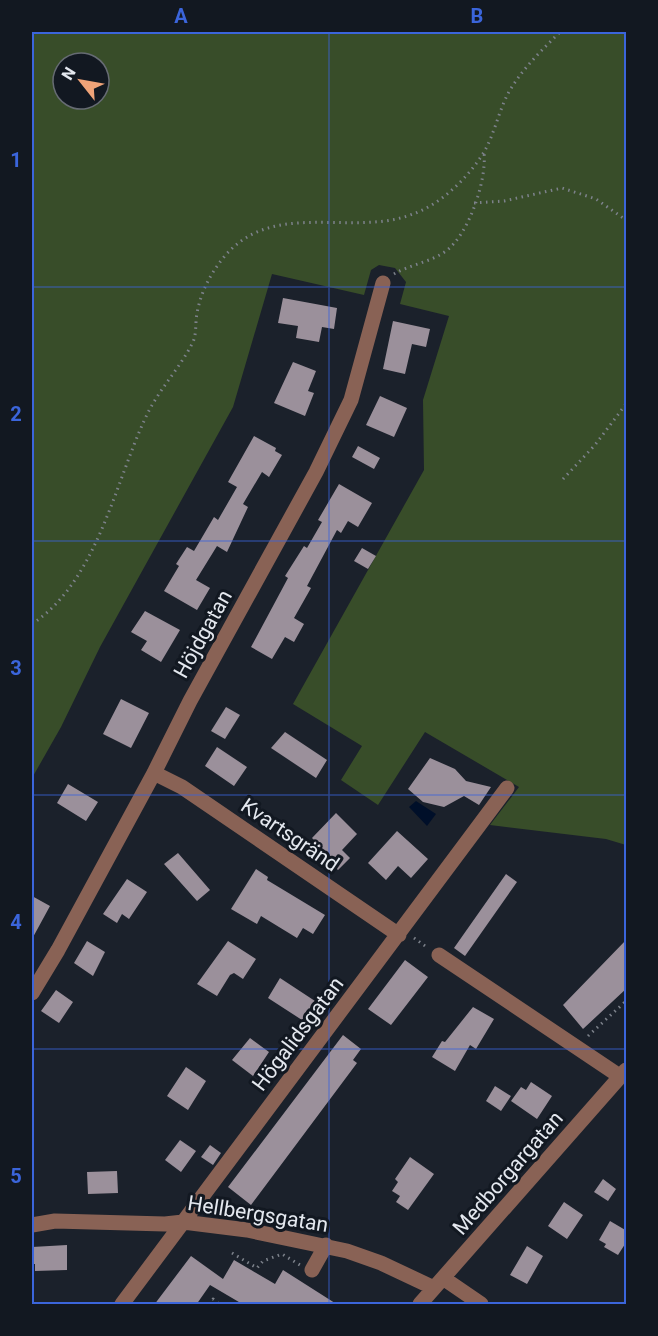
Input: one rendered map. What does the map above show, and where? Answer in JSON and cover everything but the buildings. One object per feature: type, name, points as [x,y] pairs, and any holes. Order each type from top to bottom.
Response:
[{"type":"street","name":"Höjdgatan","points":[[32,993],[58,950],[154,773],[190,701],[316,472],[351,400],[383,283]]},
{"type":"street","name":"Kvartsgränd","points":[[154,773],[182,787],[404,935]]},
{"type":"street","name":"Högalidsgatan","points":[[122,1305],[183,1221],[404,935],[507,788]]},
{"type":"street","points":[[439,955],[578,1046],[624,1073]]},
{"type":"street","name":"Medborgargatan","points":[[420,1305],[624,1073]]},
{"type":"street","name":"Hellbergsgatan","points":[[32,1225],[55,1221],[165,1224],[183,1221],[326,1245],[438,1283],[481,1305]]},
{"type":"street","points":[[312,1270],[326,1245]]},
{"type":"path","points":[[32,624],[61,600],[96,541],[147,414],[169,376],[193,342],[202,293],[226,255],[264,229],[286,223],[378,221],[429,208],[446,194],[484,152],[509,93],[522,72],[560,32]]},
{"type":"path","points":[[383,283],[395,273],[445,251],[459,235],[474,203],[485,167],[484,152]]},
{"type":"path","points":[[474,203],[504,201],[562,188],[596,199],[627,220]]},
{"type":"path","points":[[563,479],[595,445],[627,404]]},
{"type":"path","points":[[404,935],[439,955]]},
{"type":"path","points":[[578,1046],[627,1001]]},
{"type":"path","points":[[232,1253],[257,1268],[263,1261],[285,1254],[312,1270]]},
{"type":"path","points":[[209,1305],[213,1299],[219,1305]]},
{"type":"green space","points":[[32,32],[626,32],[626,845],[606,839],[490,825],[519,787],[425,732],[378,805],[341,780],[362,746],[293,704],[424,470],[423,400],[449,316],[400,304],[406,282],[395,268],[379,265],[371,270],[364,295],[272,274],[233,407],[100,647],[61,727],[32,778]]},
{"type":"water","points":[[416,801],[436,814],[427,826],[409,807]]}]
